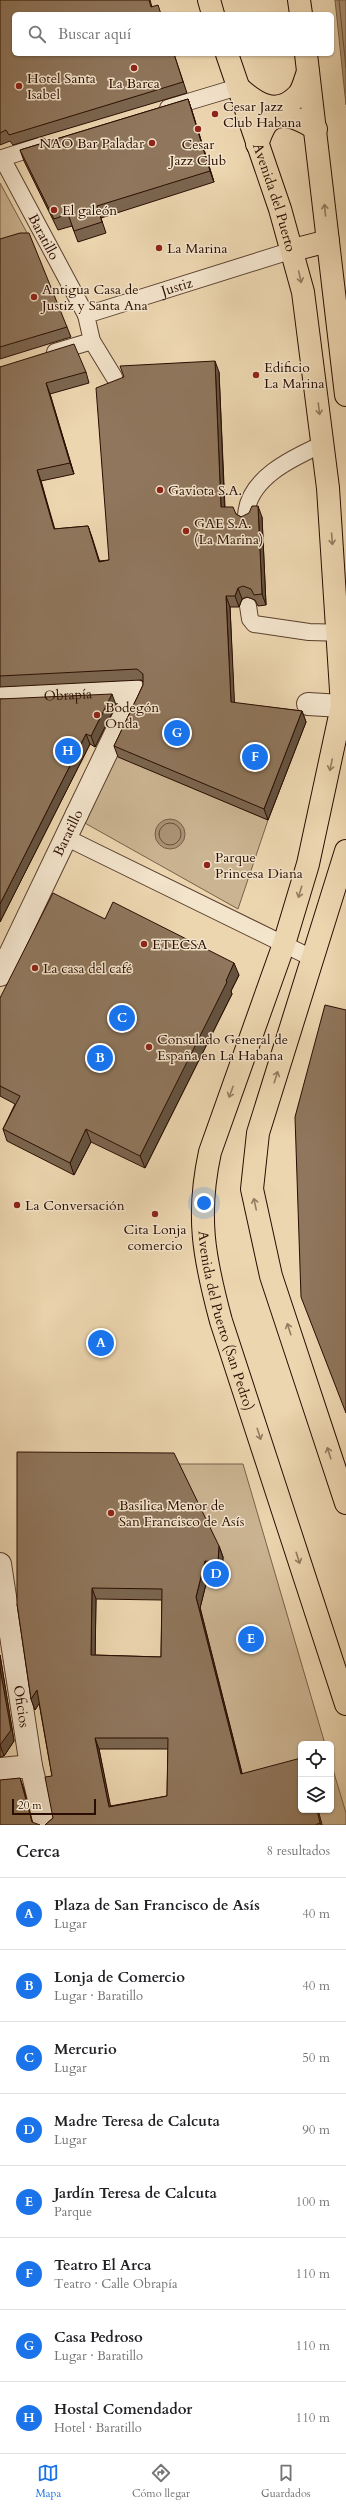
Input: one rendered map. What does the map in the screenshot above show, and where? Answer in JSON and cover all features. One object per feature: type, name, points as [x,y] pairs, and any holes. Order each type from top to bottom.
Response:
[{"type":"main road","points":[[209,0],[212,12]]},
{"type":"main road","points":[[299,0],[301,12]]},
{"type":"main road","name":"Avenida del Puerto","points":[[228,56],[293,250],[303,292],[311,343]]},
{"type":"main road","points":[[238,87],[253,101],[268,107],[283,105],[298,95],[307,63]]},
{"type":"main road","points":[[307,63],[316,129],[346,396]]},
{"type":"main road","points":[[257,144],[269,121],[281,116],[300,119],[316,129]]},
{"type":"main road","points":[[293,250],[328,241]]},
{"type":"main road","name":"Avenida del Puerto (San Pedro)","points":[[311,343],[342,633],[342,706],[308,864],[284,944],[210,1152],[202,1186],[202,1217],[211,1283],[221,1321],[346,1704]]},
{"type":"main road","points":[[346,852],[314,959],[258,1133],[252,1189],[271,1276],[346,1503]]},
{"type":"street","name":"Obrapía","points":[[0,698],[136,690]]},
{"type":"street","name":"Baratillo","points":[[0,975],[136,690]]},
{"type":"street","points":[[308,704],[342,706]]},
{"type":"street","name":"Oficios","points":[[0,1564],[31,1766],[45,1825]]},
{"type":"street","points":[[0,1769],[31,1766]]},
{"type":"lane","points":[[154,113],[238,87]]},
{"type":"lane","name":"Baratillo","points":[[54,142],[2,158],[86,315]]},
{"type":"lane","name":"Justiz","points":[[86,315],[293,250]]},
{"type":"lane","points":[[86,315],[92,341],[114,377]]},
{"type":"lane","points":[[38,357],[92,341]]},
{"type":"lane","points":[[246,518],[248,497],[256,486],[294,458],[323,444]]},
{"type":"lane","points":[[248,606],[250,619],[254,624],[309,632],[342,633]]},
{"type":"lane","points":[[65,837],[314,959]]},
{"type":"shaded area","points":[[0,183],[32,242],[0,251]]},
{"type":"shaded area","name":"Parque Princesa Diana","points":[[115,755],[268,820],[238,909],[83,822]]},
{"type":"shaded area","points":[[178,1464],[243,1464],[324,1741],[298,1741],[298,1813],[334,1813],[334,1773],[346,1813],[346,1825],[261,1825],[251,1808],[199,1603],[208,1572],[222,1572]]},
{"type":"water","points":[[335,0],[346,0],[346,105]]},
{"type":"water","points":[[170,819],[176,820],[184,828],[184,840],[176,848],[170,849],[164,848],[156,840],[155,834],[156,828],[164,820]]},
{"type":"building","points":[[0,0],[149,0],[151,7],[158,5],[160,12],[12,12],[12,56],[175,56],[183,82],[9,135],[6,130],[0,133]]},
{"type":"building","points":[[188,99],[210,171],[97,206],[102,222],[74,231],[68,214],[54,219],[20,150]]},
{"type":"building","points":[[20,233],[29,233],[67,327],[0,347],[0,239]]},
{"type":"building","name":"GAE S.A. (La Marina)","points":[[74,344],[86,372],[46,383],[70,463],[37,470],[54,529],[88,526],[99,562],[109,560],[96,388],[124,377],[120,366],[215,361],[221,507],[233,507],[236,514],[241,517],[249,513],[252,506],[258,506],[262,594],[254,595],[251,589],[243,586],[238,588],[235,596],[226,596],[231,702],[302,711],[264,809],[114,746],[143,685],[143,674],[137,669],[0,676],[0,367]]},
{"type":"building","points":[[112,694],[91,736],[86,734],[0,904],[0,699]]},
{"type":"building","points":[[53,893],[105,919],[113,902],[234,963],[226,981],[227,982],[140,1156],[86,1129],[70,1163],[3,1129],[20,1096],[0,1086],[0,998]]},
{"type":"building","points":[[325,1005],[346,1010],[346,1413],[301,1297],[295,1117]]},
{"type":"building","points":[[17,1452],[174,1453],[219,1546],[218,1562],[205,1561],[196,1597],[241,1774],[298,1759],[298,1813],[318,1813],[320,1823],[315,1825],[45,1825],[53,1818],[45,1777],[52,1776],[37,1690],[31,1699],[17,1604]],"holes":[[[92,1588],[162,1589],[161,1657],[91,1655]],[[95,1738],[168,1738],[167,1796],[109,1807]]]},
{"type":"building","points":[[0,1668],[11,1730],[0,1745]]},
{"type":"building","points":[[20,1778],[32,1822],[40,1825],[0,1825],[0,1780]]},
{"type":"place","name":"La Barca","points":[[134,68]]},
{"type":"place","name":"Hotel Santa Isabel","points":[[19,86]]},
{"type":"place","name":"Cesar Jazz Club Habana","points":[[215,114]]},
{"type":"place","name":"Cesar Jazz Club","points":[[198,129]]},
{"type":"place","name":"NAO Bar Paladar","points":[[152,143]]},
{"type":"place","name":"El galeón","points":[[54,210]]},
{"type":"place","name":"La Marina","points":[[159,248]]},
{"type":"place","name":"Antigua Casa de Justiz y Santa Ana","points":[[34,297]]},
{"type":"place","name":"Edificio La Marina","points":[[256,375]]},
{"type":"place","name":"Gaviota S.A.","points":[[160,490]]},
{"type":"place","name":"GAE S.A. (La Marina)","points":[[186,531]]},
{"type":"place","name":"Bodegón Onda","points":[[97,715]]},
{"type":"place","name":"Casa Pedroso","points":[[177,733]]},
{"type":"place","name":"Hostal Comendador","points":[[68,751]]},
{"type":"place","name":"Teatro El Arca","points":[[255,757]]},
{"type":"place","name":"Parque Princesa Diana","points":[[207,865]]},
{"type":"place","name":"ETECSA","points":[[144,944]]},
{"type":"place","name":"La casa del café","points":[[35,968]]},
{"type":"place","name":"Mercurio","points":[[122,1018]]},
{"type":"place","name":"Consulado General de España en La Habana","points":[[149,1047]]},
{"type":"place","name":"Lonja de Comercio","points":[[100,1058]]},
{"type":"place","name":"La Conversación","points":[[17,1205]]},
{"type":"place","name":"Cita Lonja comercio","points":[[155,1214]]},
{"type":"place","name":"Plaza de San Francisco de Asís","points":[[101,1343]]},
{"type":"place","name":"Basilica Menor de San Francisco de Asís","points":[[111,1513]]},
{"type":"place","name":"Madre Teresa de Calcuta","points":[[216,1574]]},
{"type":"place","name":"Jardín Teresa de Calcuta","points":[[251,1639]]}]
